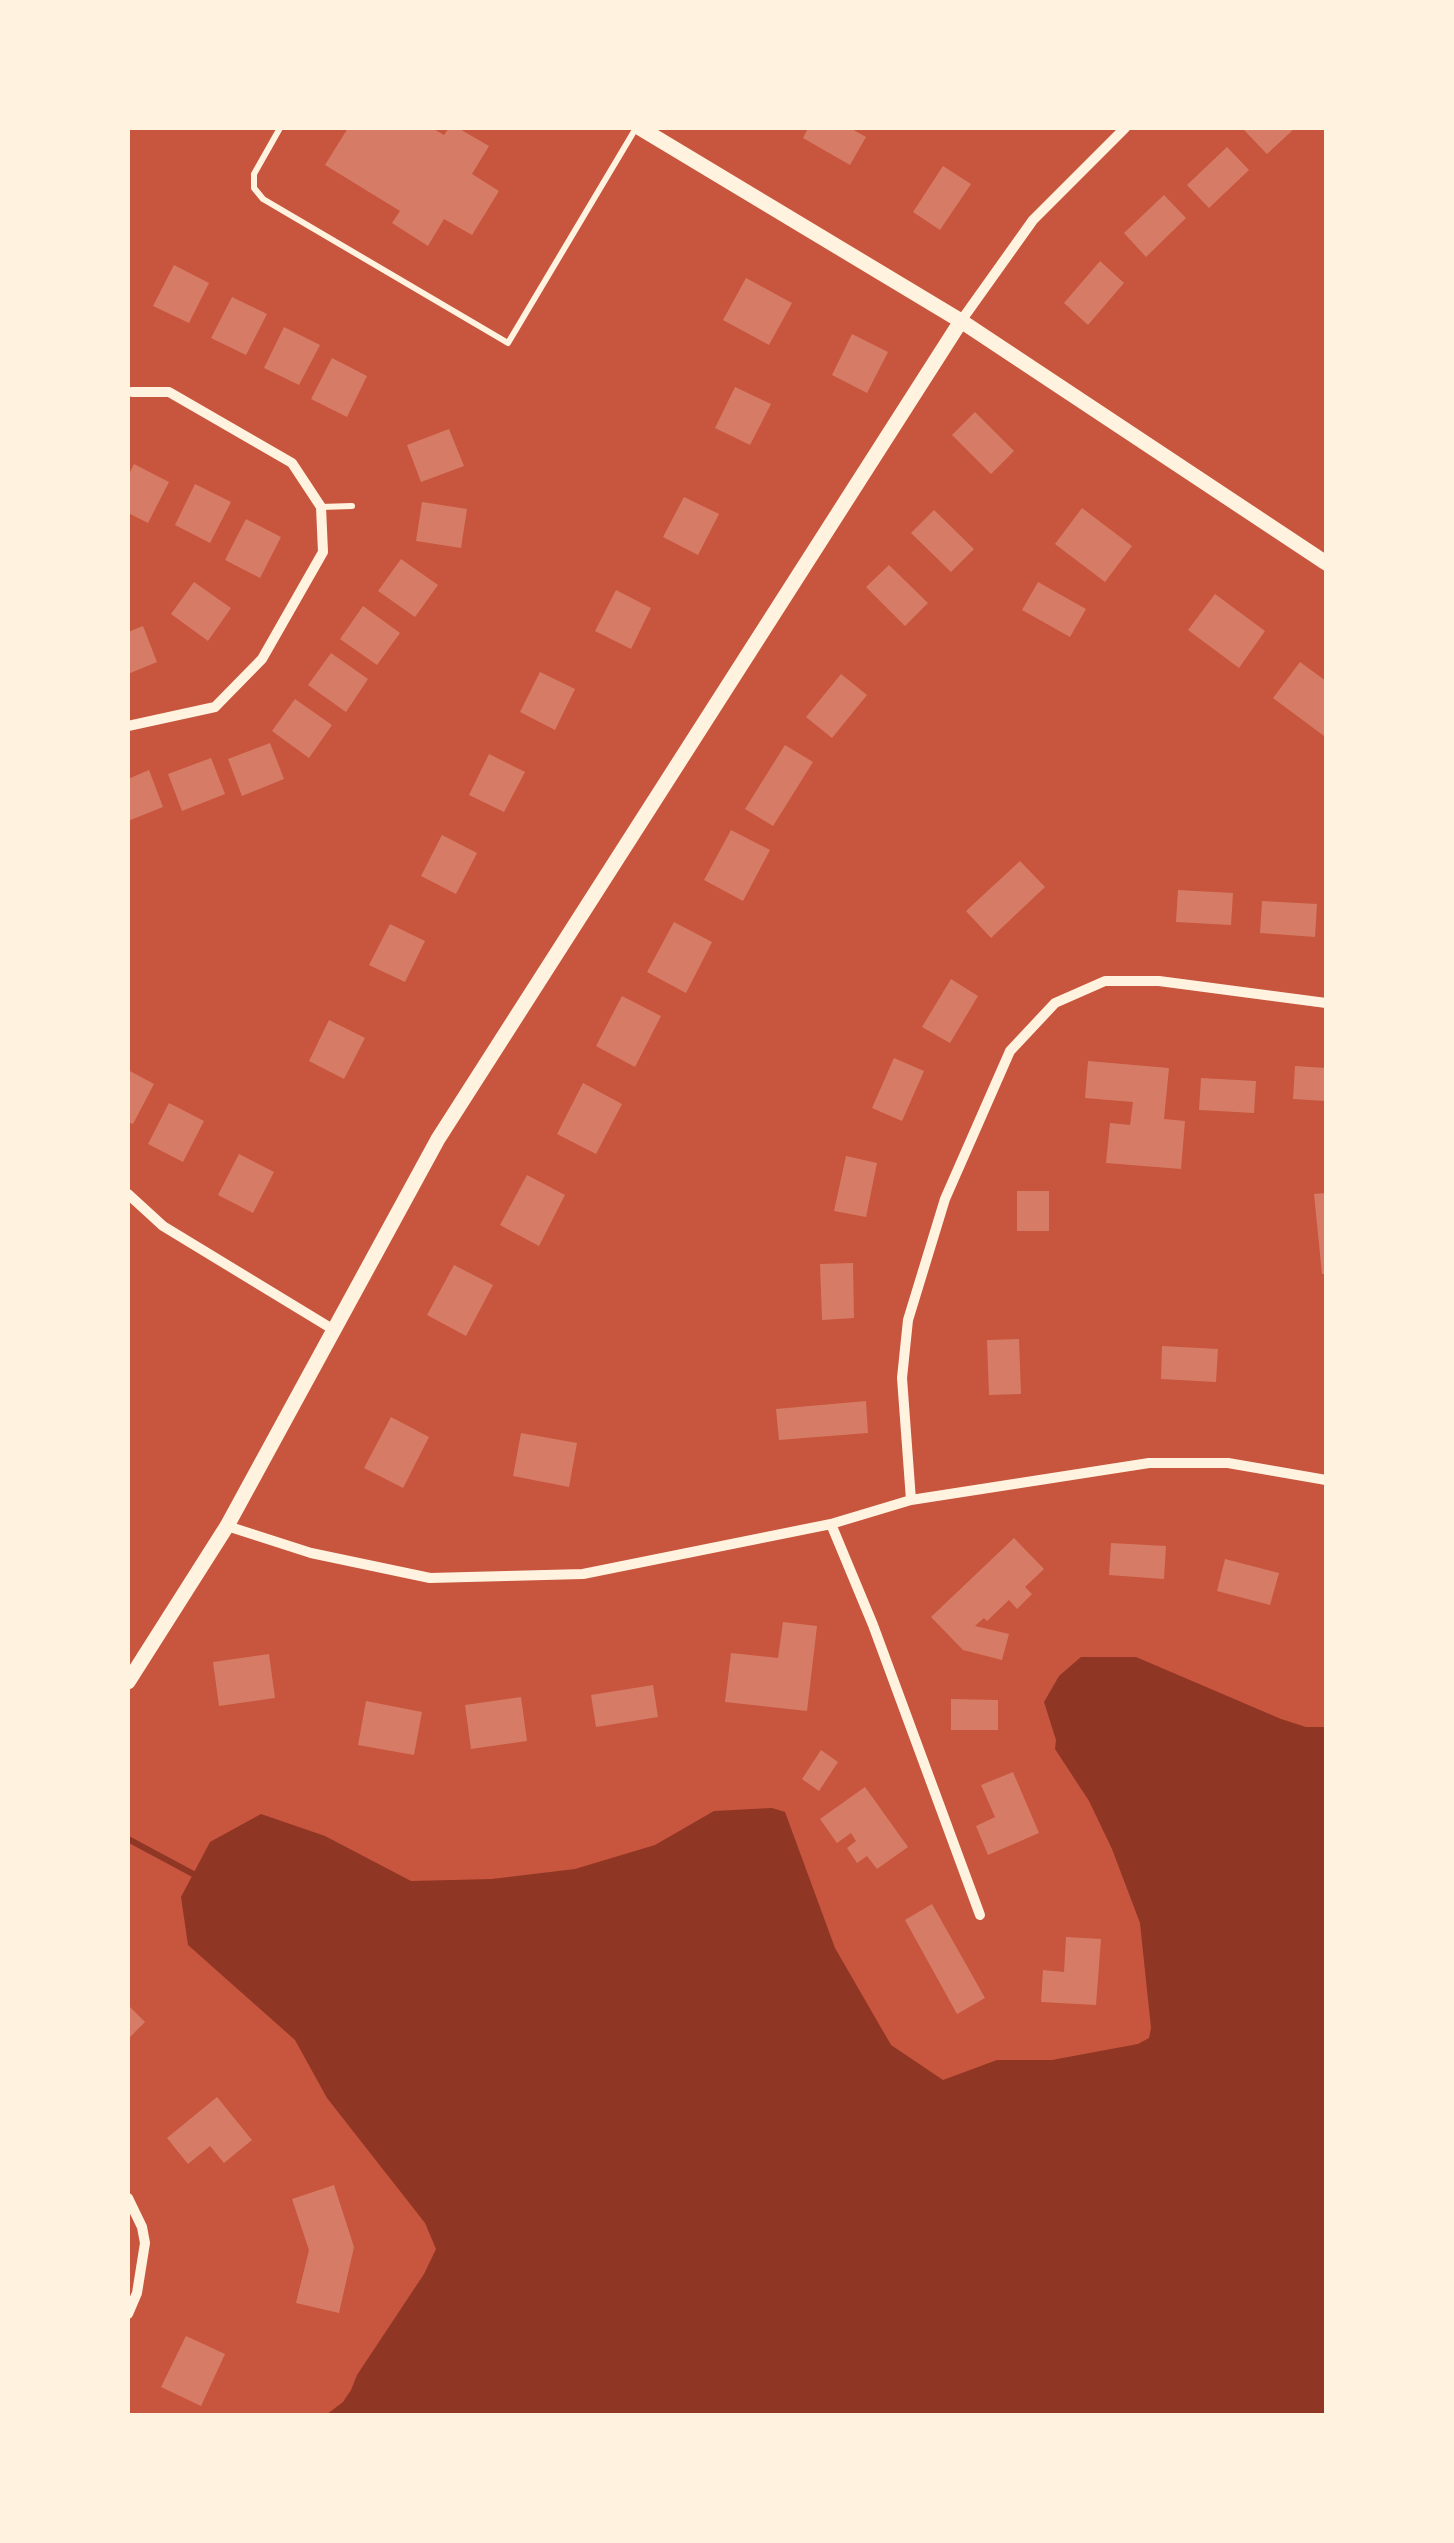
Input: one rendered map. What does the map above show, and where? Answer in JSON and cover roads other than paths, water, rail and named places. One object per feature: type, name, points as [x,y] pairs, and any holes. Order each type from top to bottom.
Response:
[{"type":"street","points":[[638,128],[961,321],[1326,562]]},
{"type":"street","points":[[128,1682],[227,1526],[438,1139],[961,321],[1033,220],[1125,128]]},
{"type":"street","points":[[128,726],[215,707],[262,659],[324,552],[320,507],[292,463],[169,392],[132,392]]},
{"type":"street","points":[[911,1500],[902,1378],[908,1320],[945,1199],[1010,1051],[1055,1002],[1104,981],[1158,981],[1326,1004]]},
{"type":"street","points":[[128,1194],[163,1226],[334,1330]]},
{"type":"street","points":[[227,1526],[311,1553],[430,1578],[583,1574],[831,1524],[911,1500],[1149,1464],[1228,1462],[1326,1480]]},
{"type":"street","points":[[831,1524],[980,1915]]},
{"type":"street","points":[[128,2198],[142,2227],[144,2243],[137,2293],[128,2314]]},
{"type":"lane","points":[[280,128],[254,174],[254,188],[263,199],[508,342],[638,128]]},
{"type":"lane","points":[[320,507],[352,506]]},
{"type":"waterway","points":[[128,1839],[197,1876]]}]
